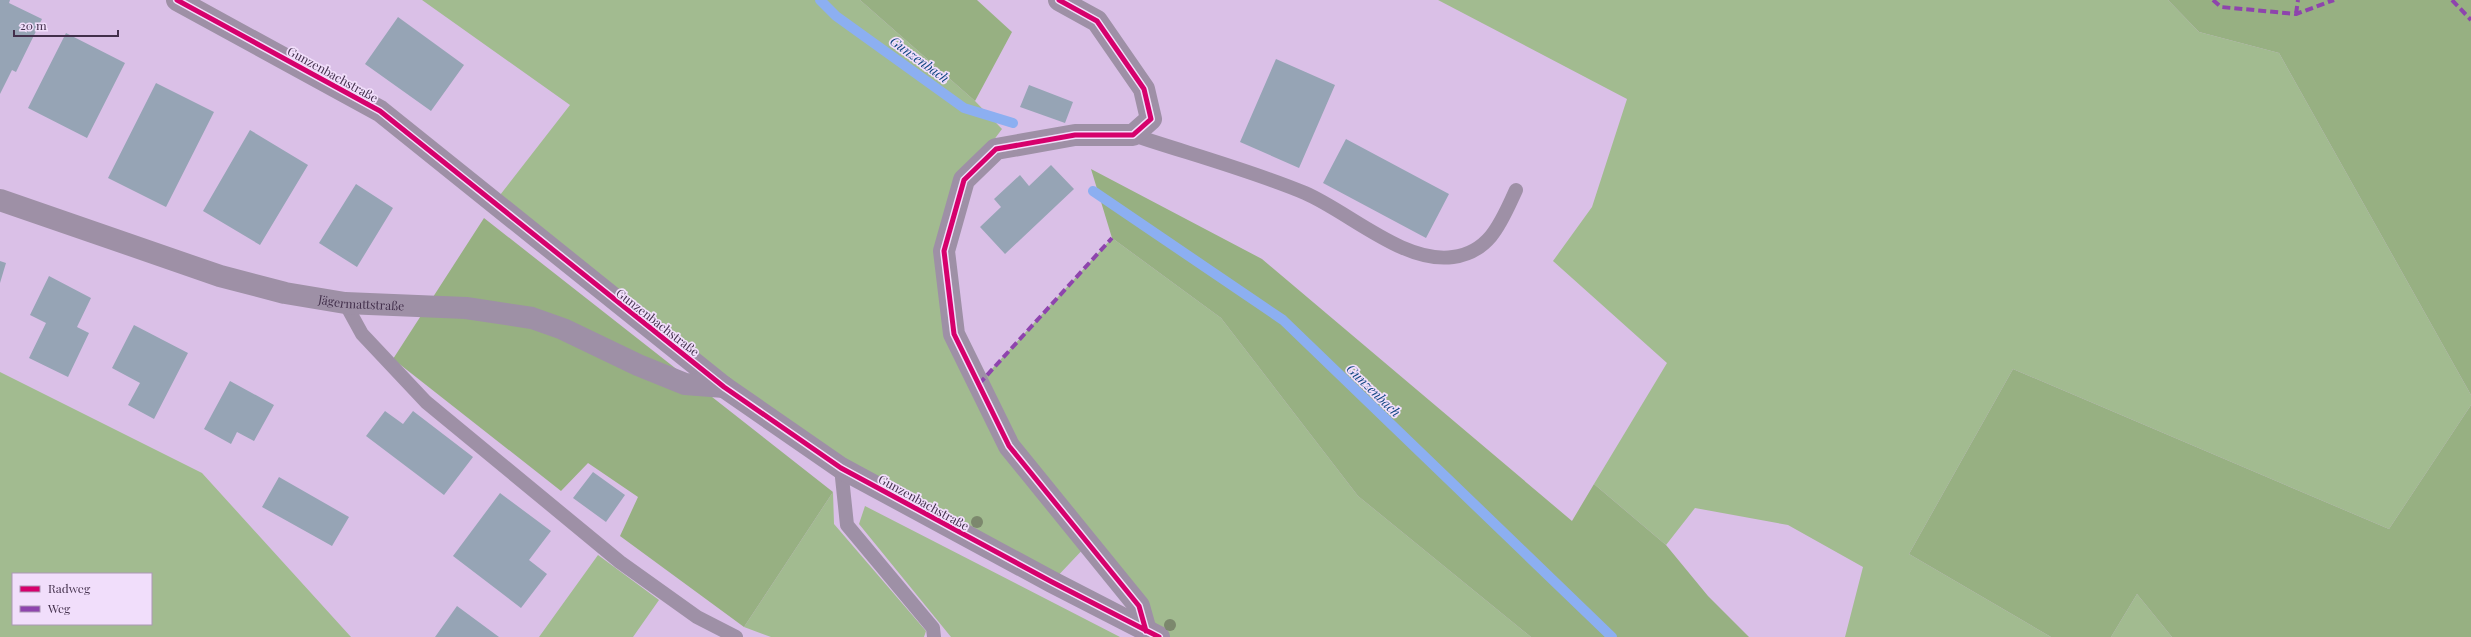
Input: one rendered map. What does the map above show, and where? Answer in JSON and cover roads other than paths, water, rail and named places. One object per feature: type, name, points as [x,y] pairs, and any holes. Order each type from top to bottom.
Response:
[{"type":"street","name":"Gunzenbachstraße","points":[[177,0],[380,111],[724,387],[841,468],[1152,634]]},
{"type":"street","points":[[1059,0],[1097,20],[1144,89],[1151,120],[1133,135]]},
{"type":"street","name":"Gunzenbachstraße","points":[[1133,135],[1076,135],[996,149],[964,180],[944,251],[954,334],[1009,446],[1139,606],[1152,634]]},
{"type":"street","name":"Jägermattstraße","points":[[0,200],[220,276],[284,292],[345,303],[466,308],[532,318],[563,329],[638,365],[685,384],[724,387]]},
{"type":"lane","points":[[1133,135],[1235,168],[1306,194],[1398,244],[1429,257],[1453,257],[1475,251],[1498,230],[1516,190]]},
{"type":"lane","points":[[345,303],[362,334],[426,402],[620,562],[697,617],[736,637]]},
{"type":"lane","points":[[841,468],[847,524],[933,628],[934,637]]},
{"type":"waterway","name":"Gunzenbach","points":[[820,0],[836,16],[964,108],[1013,123]]},
{"type":"waterway","name":"Gunzenbach","points":[[1093,191],[1283,320],[1612,637]]}]
